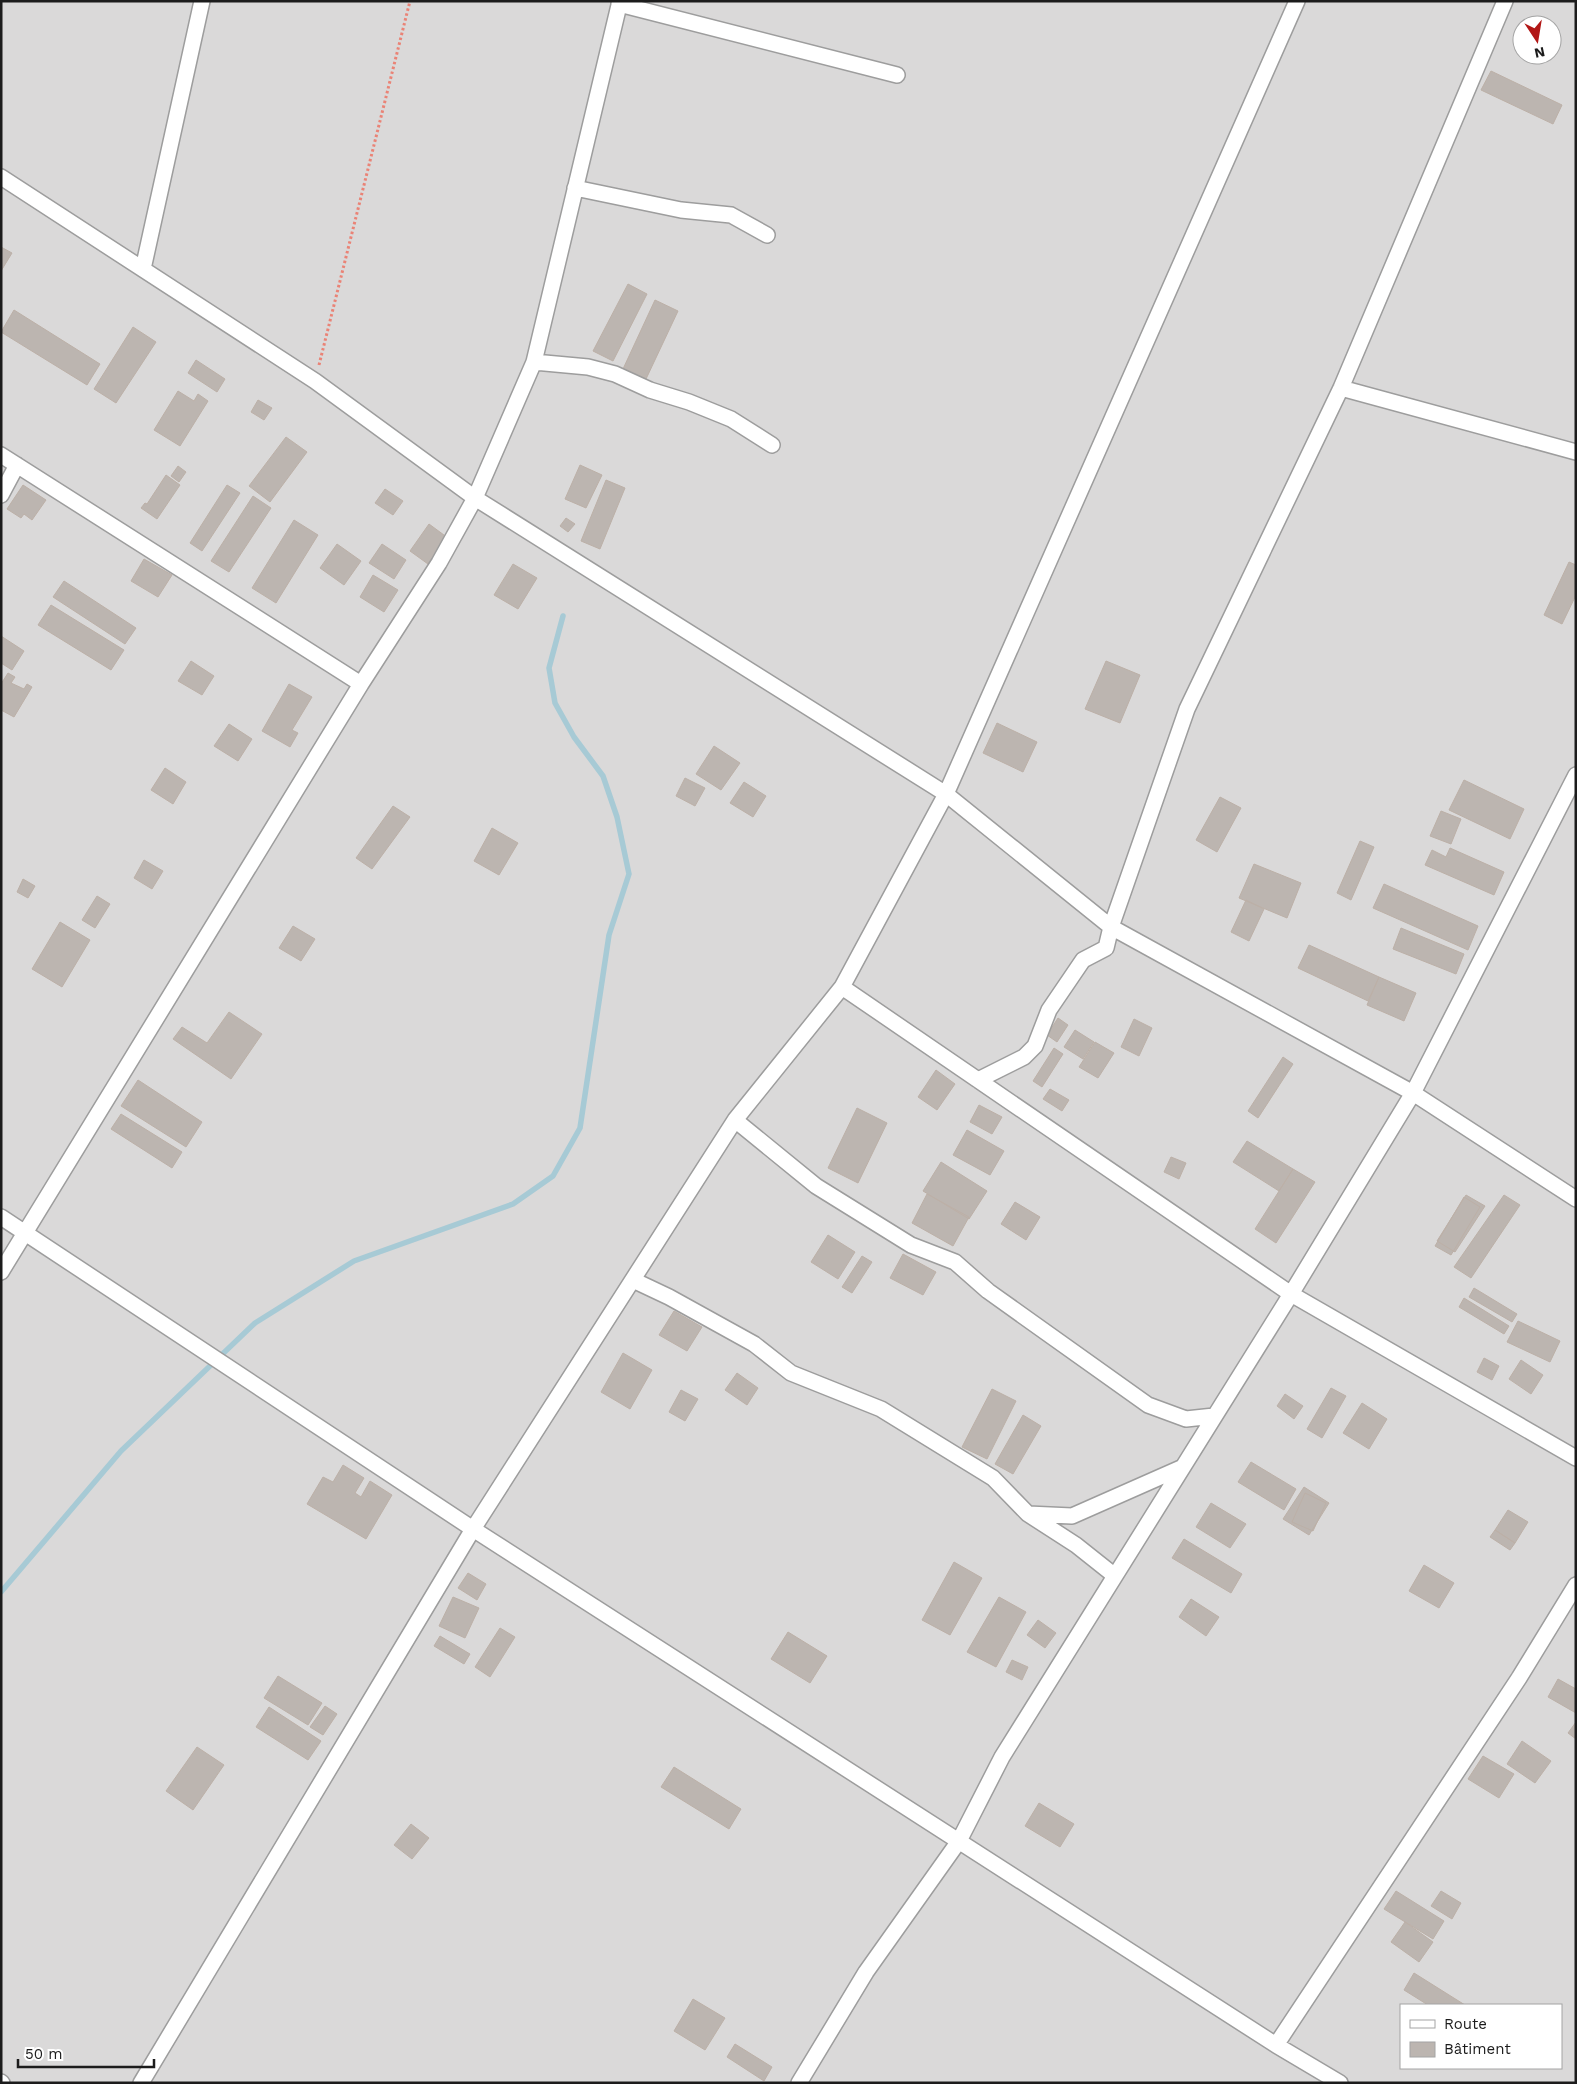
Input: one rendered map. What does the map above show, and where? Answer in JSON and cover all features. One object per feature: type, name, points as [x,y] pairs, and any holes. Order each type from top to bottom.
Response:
[{"type":"street","points":[[143,269],[202,1]]},
{"type":"street","points":[[141,2083],[473,1529],[735,1120],[842,987],[946,794],[1297,1]]},
{"type":"street","points":[[978,1080],[1024,1057],[1035,1046],[1049,1010],[1083,960],[1106,948],[1111,927],[1187,708],[1341,388],[1505,1]]},
{"type":"street","points":[[1,1272],[361,684],[439,563],[475,498],[534,362],[619,3],[897,75]]},
{"type":"street","points":[[1,177],[315,380],[475,498],[946,794],[1111,927],[1412,1093],[1576,1199]]},
{"type":"street","points":[[575,188],[681,210],[731,215],[767,235]]},
{"type":"street","points":[[534,362],[588,367],[615,374],[650,390],[689,402],[732,419],[772,445]]},
{"type":"street","points":[[1341,388],[1576,452]]},
{"type":"street","points":[[1,455],[361,684]]},
{"type":"street","points":[[1,496],[17,465]]},
{"type":"street","points":[[799,2083],[866,1972],[959,1841],[1002,1757],[1291,1294],[1412,1093],[1576,776]]},
{"type":"street","points":[[842,987],[1291,1294],[1576,1458]]},
{"type":"street","points":[[735,1120],[816,1186],[912,1245],[954,1262],[988,1291],[1148,1404],[1186,1419],[1214,1416]]},
{"type":"street","points":[[1,1217],[473,1529],[1276,2045],[1340,2083]]},
{"type":"street","points":[[633,1280],[669,1297],[754,1344],[791,1373],[881,1409],[993,1478],[1028,1514],[1076,1545],[1115,1576]]},
{"type":"street","points":[[1028,1514],[1072,1516],[1183,1467]]},
{"type":"street","points":[[1276,2045],[1519,1678],[1576,1585]]},
{"type":"path","points":[[315,380],[410,1]]},
{"type":"shaded area","points":[[1,1],[1576,1],[1576,2083],[1,2083]]},
{"type":"building","points":[[1491,71],[1562,105],[1553,124],[1481,90]]},
{"type":"building","points":[[1,247],[12,253],[1,271]]},
{"type":"building","points":[[628,284],[647,294],[613,361],[593,351]]},
{"type":"building","points":[[655,300],[678,311],[646,379],[623,369]]},
{"type":"building","points":[[14,310],[100,364],[87,385],[1,332]]},
{"type":"building","points":[[133,327],[156,342],[116,403],[94,389]]},
{"type":"building","points":[[196,360],[225,379],[217,392],[188,373]]},
{"type":"building","points":[[178,391],[194,401],[198,394],[208,401],[180,446],[154,430]]},
{"type":"building","points":[[258,400],[272,408],[264,420],[251,412]]},
{"type":"building","points":[[286,437],[307,452],[270,502],[249,486]]},
{"type":"building","points":[[580,465],[602,475],[586,508],[565,499]]},
{"type":"building","points":[[178,466],[186,472],[179,482],[171,476]]},
{"type":"building","points":[[166,475],[180,485],[157,519],[141,508],[145,503],[147,504]]},
{"type":"building","points":[[606,480],[625,488],[600,549],[581,541]]},
{"type":"building","points":[[23,485],[46,500],[32,520],[24,514],[21,518],[7,509]]},
{"type":"building","points":[[227,485],[240,493],[202,551],[190,543]]},
{"type":"building","points":[[385,489],[403,501],[393,515],[375,503]]},
{"type":"building","points":[[253,496],[271,508],[229,572],[211,561]]},
{"type":"building","points":[[566,518],[575,524],[568,532],[560,526]]},
{"type":"building","points":[[294,520],[318,535],[276,603],[252,588]]},
{"type":"building","points":[[429,524],[448,538],[428,564],[410,551]]},
{"type":"building","points":[[337,544],[361,561],[344,585],[320,568]]},
{"type":"building","points":[[382,544],[406,560],[394,579],[369,563]]},
{"type":"building","points":[[144,559],[172,575],[158,597],[131,581]]},
{"type":"building","points":[[1569,562],[1576,565],[1576,595],[1562,624],[1544,615]]},
{"type":"building","points":[[513,564],[537,578],[518,609],[494,595]]},
{"type":"building","points":[[373,575],[398,590],[384,612],[360,597]]},
{"type":"building","points":[[64,581],[136,628],[125,644],[53,597]]},
{"type":"building","points":[[51,605],[124,650],[111,670],[38,625]]},
{"type":"building","points":[[1,636],[24,651],[12,670],[1,663]]},
{"type":"building","points":[[191,661],[214,676],[202,695],[178,681]]},
{"type":"building","points":[[1106,661],[1140,675],[1120,723],[1085,709]]},
{"type":"building","points":[[8,673],[15,677],[11,683],[24,689],[27,684],[32,687],[14,717],[1,710],[1,684]]},
{"type":"building","points":[[289,684],[312,697],[292,730],[298,733],[290,747],[262,731]]},
{"type":"building","points":[[997,723],[1037,742],[1023,772],[983,753]]},
{"type":"building","points":[[229,724],[252,739],[238,761],[214,746]]},
{"type":"building","points":[[714,746],[740,763],[721,790],[696,774]]},
{"type":"building","points":[[165,768],[186,782],[173,804],[151,790]]},
{"type":"building","points":[[685,778],[705,788],[695,806],[676,796]]},
{"type":"building","points":[[1464,780],[1524,809],[1510,839],[1449,810]]},
{"type":"building","points":[[744,782],[766,796],[753,817],[730,803]]},
{"type":"building","points":[[1220,797],[1241,808],[1217,852],[1196,840]]},
{"type":"building","points":[[393,806],[410,817],[372,869],[356,858]]},
{"type":"building","points":[[1441,811],[1461,819],[1451,844],[1430,836]]},
{"type":"building","points":[[492,828],[518,843],[499,875],[474,861]]},
{"type":"building","points":[[1360,841],[1374,847],[1351,900],[1337,893]]},
{"type":"building","points":[[1450,848],[1504,872],[1494,895],[1425,865],[1432,850],[1446,857]]},
{"type":"building","points":[[144,860],[163,871],[152,889],[134,878]]},
{"type":"building","points":[[1254,864],[1301,883],[1287,918],[1239,898]]},
{"type":"building","points":[[23,879],[35,886],[28,898],[17,892]]},
{"type":"building","points":[[1384,884],[1478,926],[1468,950],[1373,908]]},
{"type":"building","points":[[97,896],[110,904],[95,928],[82,920]]},
{"type":"building","points":[[1246,900],[1264,909],[1249,941],[1231,932]]},
{"type":"building","points":[[60,922],[90,940],[62,987],[32,969]]},
{"type":"building","points":[[293,926],[315,939],[301,961],[279,948]]},
{"type":"building","points":[[1401,928],[1464,954],[1456,974],[1393,949]]},
{"type":"building","points":[[1309,945],[1379,977],[1368,1001],[1298,968]]},
{"type":"building","points":[[1379,977],[1416,993],[1404,1021],[1367,1005]]},
{"type":"building","points":[[229,1012],[262,1034],[231,1079],[173,1039],[182,1027],[207,1043]]},
{"type":"building","points":[[1058,1018],[1068,1025],[1057,1042],[1047,1035]]},
{"type":"building","points":[[1134,1019],[1152,1028],[1139,1056],[1121,1047]]},
{"type":"building","points":[[1075,1030],[1094,1042],[1083,1059],[1064,1047]]},
{"type":"building","points":[[1095,1042],[1114,1053],[1098,1078],[1079,1067]]},
{"type":"building","points":[[1054,1048],[1063,1054],[1042,1087],[1033,1081]]},
{"type":"building","points":[[1283,1057],[1293,1064],[1258,1118],[1248,1111]]},
{"type":"building","points":[[936,1070],[955,1084],[937,1110],[918,1097]]},
{"type":"building","points":[[138,1080],[202,1122],[186,1147],[121,1106]]},
{"type":"building","points":[[1050,1089],[1069,1100],[1062,1111],[1043,1099]]},
{"type":"building","points":[[979,1105],[1002,1117],[992,1134],[970,1122]]},
{"type":"building","points":[[857,1108],[887,1123],[858,1183],[828,1168]]},
{"type":"building","points":[[121,1114],[182,1152],[172,1168],[111,1129]]},
{"type":"building","points":[[967,1130],[1004,1151],[990,1175],[953,1155]]},
{"type":"building","points":[[1247,1141],[1293,1169],[1279,1191],[1233,1162]]},
{"type":"building","points":[[1171,1157],[1186,1163],[1179,1179],[1164,1172]]},
{"type":"building","points":[[941,1162],[987,1191],[969,1219],[923,1191]]},
{"type":"building","points":[[1293,1169],[1315,1182],[1276,1243],[1255,1229]]},
{"type":"building","points":[[927,1194],[969,1217],[953,1246],[912,1223]]},
{"type":"building","points":[[1466,1195],[1485,1206],[1455,1252],[1437,1241]]},
{"type":"building","points":[[1504,1195],[1520,1205],[1471,1278],[1454,1267]]},
{"type":"building","points":[[1464,1197],[1480,1207],[1451,1255],[1435,1246]]},
{"type":"building","points":[[1015,1202],[1040,1217],[1026,1240],[1001,1224]]},
{"type":"building","points":[[828,1235],[855,1252],[838,1279],[811,1262]]},
{"type":"building","points":[[903,1254],[936,1272],[923,1295],[890,1278]]},
{"type":"building","points":[[862,1256],[872,1262],[852,1293],[842,1287]]},
{"type":"building","points":[[1474,1288],[1517,1314],[1512,1322],[1469,1297]]},
{"type":"building","points":[[1464,1298],[1509,1326],[1504,1334],[1459,1307]]},
{"type":"building","points":[[674,1311],[702,1327],[687,1351],[659,1335]]},
{"type":"building","points":[[1518,1321],[1560,1341],[1550,1362],[1507,1342]]},
{"type":"building","points":[[623,1353],[652,1370],[630,1409],[601,1392]]},
{"type":"building","points":[[1484,1358],[1499,1366],[1492,1380],[1477,1372]]},
{"type":"building","points":[[1521,1360],[1543,1375],[1531,1394],[1509,1379]]},
{"type":"building","points":[[737,1373],[758,1388],[747,1405],[725,1390]]},
{"type":"building","points":[[1331,1388],[1346,1396],[1322,1438],[1307,1429]]},
{"type":"building","points":[[992,1389],[1016,1401],[987,1459],[962,1447]]},
{"type":"building","points":[[681,1390],[698,1399],[685,1421],[669,1412]]},
{"type":"building","points":[[1285,1394],[1303,1406],[1294,1419],[1277,1406]]},
{"type":"building","points":[[1362,1403],[1387,1419],[1369,1449],[1343,1433]]},
{"type":"building","points":[[1023,1415],[1041,1426],[1013,1474],[995,1464]]},
{"type":"building","points":[[1251,1462],[1296,1489],[1284,1510],[1238,1482]]},
{"type":"building","points":[[343,1465],[364,1478],[355,1493],[361,1497],[370,1481],[392,1495],[366,1539],[307,1504],[323,1477],[333,1482]]},
{"type":"building","points":[[1304,1487],[1329,1503],[1309,1535],[1283,1519]]},
{"type":"building","points":[[1305,1493],[1326,1503],[1313,1531],[1292,1522]]},
{"type":"building","points":[[1211,1503],[1246,1524],[1230,1548],[1196,1527]]},
{"type":"building","points":[[1508,1510],[1528,1522],[1515,1543],[1495,1530]]},
{"type":"building","points":[[1495,1530],[1515,1543],[1510,1550],[1490,1537]]},
{"type":"building","points":[[1184,1539],[1242,1574],[1231,1593],[1172,1558]]},
{"type":"building","points":[[954,1562],[982,1578],[950,1635],[922,1620]]},
{"type":"building","points":[[1424,1565],[1454,1583],[1439,1608],[1409,1591]]},
{"type":"building","points":[[468,1573],[486,1584],[477,1600],[458,1588]]},
{"type":"building","points":[[453,1597],[479,1608],[465,1638],[439,1626]]},
{"type":"building","points":[[999,1597],[1026,1612],[996,1667],[967,1652]]},
{"type":"building","points":[[1191,1599],[1219,1617],[1206,1636],[1179,1617]]},
{"type":"building","points":[[1038,1620],[1056,1633],[1045,1648],[1027,1635]]},
{"type":"building","points":[[500,1628],[515,1637],[490,1677],[475,1667]]},
{"type":"building","points":[[788,1632],[827,1656],[810,1683],[771,1659]]},
{"type":"building","points":[[440,1636],[470,1654],[464,1664],[434,1646]]},
{"type":"building","points":[[1012,1660],[1028,1667],[1022,1680],[1006,1672]]},
{"type":"building","points":[[278,1676],[322,1703],[308,1725],[264,1698]]},
{"type":"building","points":[[1558,1679],[1576,1689],[1576,1713],[1548,1697]]},
{"type":"building","points":[[325,1706],[337,1714],[323,1735],[310,1727]]},
{"type":"building","points":[[269,1707],[321,1741],[308,1760],[256,1727]]},
{"type":"building","points":[[1576,1722],[1576,1739],[1568,1733]]},
{"type":"building","points":[[1522,1741],[1551,1761],[1535,1783],[1507,1764]]},
{"type":"building","points":[[197,1747],[224,1765],[193,1810],[166,1791]]},
{"type":"building","points":[[1483,1756],[1514,1774],[1499,1798],[1468,1779]]},
{"type":"building","points":[[674,1767],[741,1809],[729,1829],[661,1787]]},
{"type":"building","points":[[1039,1803],[1074,1824],[1060,1847],[1025,1826]]},
{"type":"building","points":[[411,1824],[429,1838],[412,1859],[394,1845]]},
{"type":"building","points":[[1396,1891],[1444,1921],[1433,1939],[1384,1909]]},
{"type":"building","points":[[1441,1891],[1461,1903],[1452,1919],[1431,1906]]},
{"type":"building","points":[[1405,1922],[1433,1942],[1419,1962],[1391,1942]]},
{"type":"building","points":[[1414,1973],[1463,2004],[1426,2004],[1404,1990]]},
{"type":"building","points":[[693,1999],[725,2018],[705,2050],[674,2031]]},
{"type":"building","points":[[735,2044],[772,2067],[764,2081],[727,2057]]},
{"type":"waterway","points":[[1,1592],[121,1451],[255,1323],[354,1261],[513,1204],[553,1176],[580,1128],[609,935],[629,874],[617,817],[603,776],[574,737],[555,703],[549,668],[563,616]]}]
